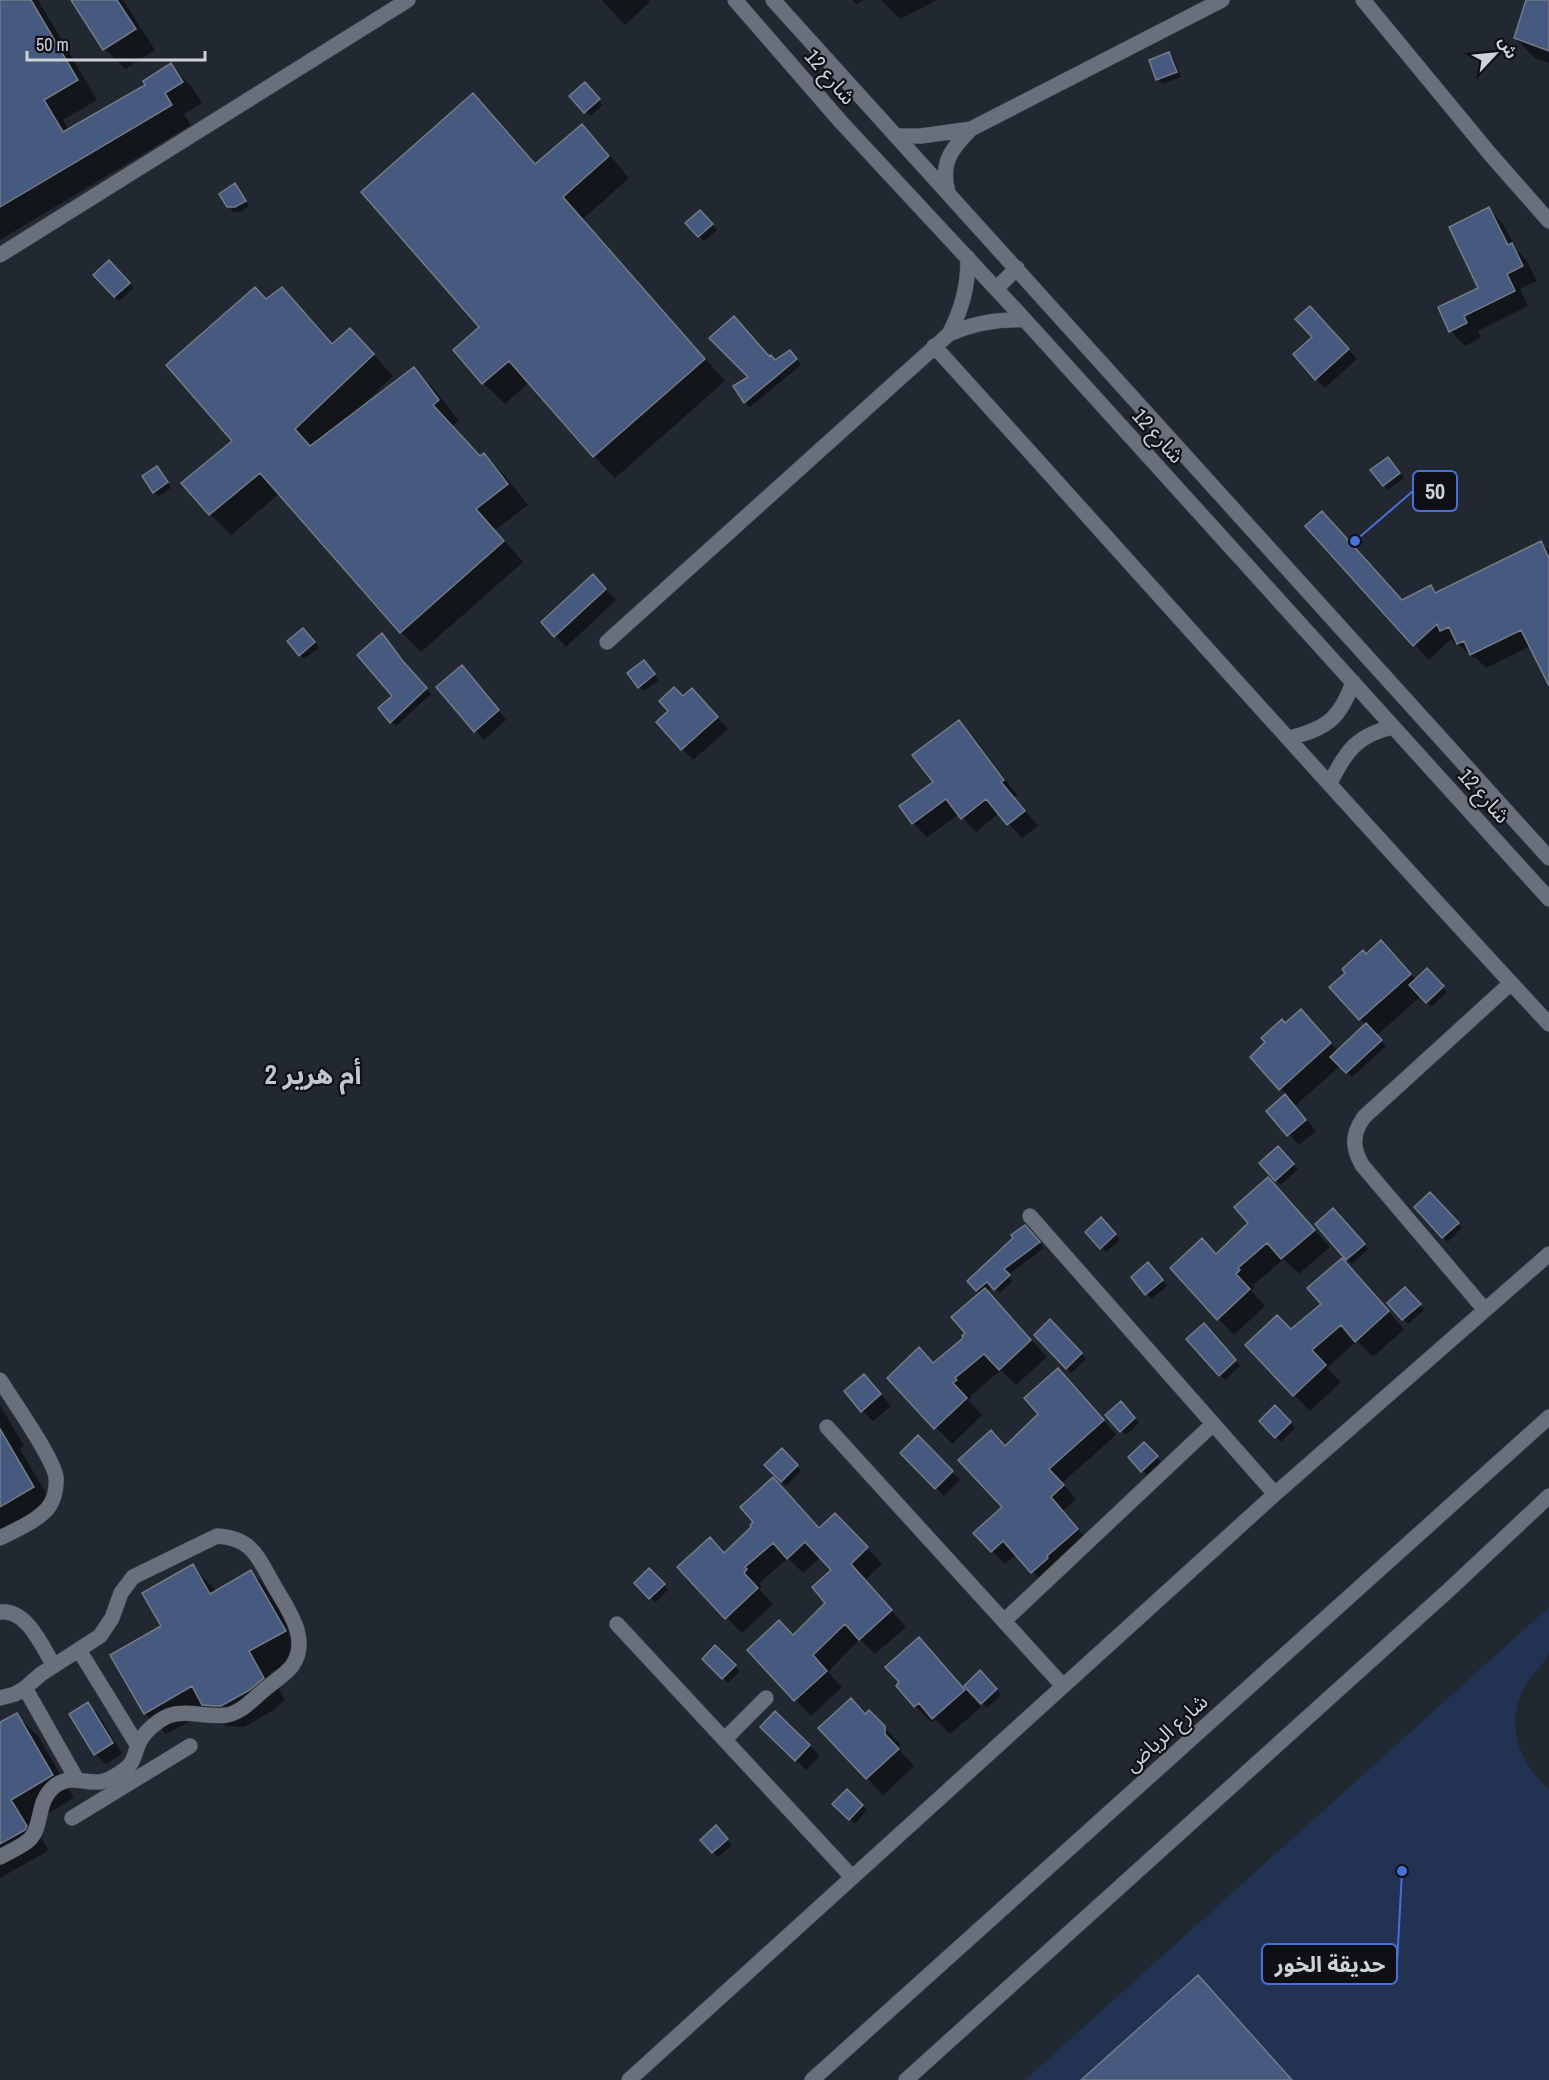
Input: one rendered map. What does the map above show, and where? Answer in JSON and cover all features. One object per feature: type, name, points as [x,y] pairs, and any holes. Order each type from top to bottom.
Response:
[{"type":"street","points":[[0,255],[408,0]]},
{"type":"street","name":"شارع 12","points":[[735,0],[841,122],[1025,320],[1549,899]]},
{"type":"street","name":"شارع 12","points":[[773,0],[1549,858]]},
{"type":"street","points":[[896,136],[921,136],[972,129],[1222,0]]},
{"type":"street","points":[[1363,0],[1549,221]]},
{"type":"street","points":[[948,192],[944,178],[946,163],[951,152],[972,129]]},
{"type":"street","points":[[949,334],[965,297],[968,258]]},
{"type":"street","points":[[996,289],[1017,268]]},
{"type":"street","points":[[607,642],[949,334],[979,323],[1010,319],[1025,320]]},
{"type":"street","points":[[934,346],[1226,672],[1549,1024]]},
{"type":"street","points":[[1289,738],[1310,733],[1332,721],[1346,701],[1353,682]]},
{"type":"street","points":[[1330,783],[1341,760],[1353,746],[1376,731],[1393,727]]},
{"type":"street","points":[[1485,1310],[1362,1165],[1355,1153],[1353,1140],[1364,1117],[1511,983]]},
{"type":"street","points":[[1030,1216],[1275,1494]]},
{"type":"street","points":[[629,2080],[1275,1494],[1549,1254]]},
{"type":"street","points":[[0,1380],[51,1461],[56,1477],[55,1493],[48,1508],[36,1519],[0,1538]]},
{"type":"street","name":"شارع الرياض","points":[[812,2080],[1549,1417]]},
{"type":"street","points":[[1004,1621],[1213,1424]]},
{"type":"street","points":[[827,1427],[1063,1686]]},
{"type":"street","points":[[906,2080],[1451,1588],[1549,1496]]},
{"type":"street","points":[[0,1698],[15,1694],[25,1688],[41,1674],[100,1636],[112,1618],[120,1593],[126,1584],[142,1572],[217,1536],[232,1537],[246,1543],[256,1554],[296,1625],[299,1639],[298,1653],[292,1665],[238,1711],[224,1715],[188,1713],[167,1717],[149,1730],[120,1781]]},
{"type":"street","points":[[0,1611],[21,1617],[54,1666]]},
{"type":"street","points":[[617,1624],[852,1877]]},
{"type":"street","points":[[79,1650],[138,1746]]},
{"type":"street","points":[[25,1688],[76,1778]]},
{"type":"street","points":[[725,1739],[765,1698]]},
{"type":"street","points":[[72,1818],[120,1781],[190,1746]]},
{"type":"street","points":[[0,1857],[31,1838],[37,1828],[40,1810],[48,1793],[56,1785],[76,1778],[97,1782],[120,1781]]},
{"type":"shaded area","points":[[1549,1607],[1549,1653],[1527,1683],[1520,1697],[1515,1726],[1517,1740],[1529,1767],[1549,1789],[1549,2080],[1025,2080]]},
{"type":"building","points":[[0,0],[31,0],[78,80],[44,100],[63,132],[145,85],[143,81],[171,63],[183,82],[165,93],[172,105],[0,207]]},
{"type":"building","points":[[71,0],[117,0],[136,29],[103,50]]},
{"type":"building","points":[[1526,0],[1549,0],[1549,51],[1514,38]]},
{"type":"building","points":[[1169,52],[1177,72],[1156,80],[1149,60]]},
{"type":"building","points":[[585,82],[600,99],[584,113],[569,96]]},
{"type":"building","points":[[473,93],[535,164],[582,124],[609,156],[563,197],[705,359],[593,457],[509,361],[482,384],[453,350],[479,327],[361,192]]},
{"type":"building","points":[[235,183],[246,201],[235,207],[227,207],[219,194]]},
{"type":"building","points":[[1489,207],[1508,245],[1512,243],[1523,266],[1507,274],[1515,291],[1464,316],[1467,323],[1449,332],[1438,307],[1478,288],[1449,227]]},
{"type":"building","points":[[700,210],[713,224],[698,237],[685,223]]},
{"type":"building","points":[[109,260],[130,283],[114,297],[93,275]]},
{"type":"building","points":[[255,287],[266,299],[282,287],[332,344],[350,328],[374,354],[295,429],[310,446],[414,367],[439,400],[433,405],[480,456],[484,453],[508,484],[476,509],[504,541],[400,633],[260,473],[209,515],[181,483],[232,441],[166,365]]},
{"type":"building","points":[[1310,306],[1349,349],[1315,380],[1293,354],[1312,337],[1295,319]]},
{"type":"building","points":[[734,316],[769,356],[771,355],[775,360],[790,350],[797,359],[744,403],[733,386],[748,377],[709,338]]},
{"type":"building","points":[[1388,457],[1400,473],[1383,486],[1370,470]]},
{"type":"building","points":[[157,466],[168,482],[153,493],[142,476]]},
{"type":"building","points":[[1322,511],[1402,600],[1431,585],[1435,593],[1541,541],[1549,558],[1549,686],[1521,630],[1470,655],[1464,641],[1457,644],[1449,627],[1440,631],[1437,624],[1413,646],[1305,526]]},
{"type":"building","points":[[593,574],[606,589],[554,637],[541,622]]},
{"type":"building","points":[[303,628],[315,642],[299,656],[287,641]]},
{"type":"building","points":[[382,633],[427,688],[390,723],[378,708],[392,696],[357,655]]},
{"type":"building","points":[[644,660],[655,674],[638,688],[627,673]]},
{"type":"building","points":[[462,665],[499,710],[474,732],[436,687]]},
{"type":"building","points":[[674,687],[683,696],[692,688],[718,717],[681,750],[656,722],[668,711],[659,701]]},
{"type":"building","points":[[959,720],[1004,780],[1001,782],[1025,811],[1007,825],[986,799],[961,819],[946,799],[912,824],[899,806],[933,782],[912,755]]},
{"type":"building","points":[[1381,940],[1411,974],[1359,1020],[1329,987],[1345,973],[1342,969],[1363,950],[1366,954]]},
{"type":"building","points":[[1427,968],[1444,986],[1426,1003],[1409,985]]},
{"type":"building","points":[[1301,1009],[1331,1043],[1279,1090],[1250,1057],[1265,1042],[1261,1038],[1282,1019],[1285,1023]]},
{"type":"building","points":[[1366,1023],[1382,1040],[1346,1073],[1330,1057]]},
{"type":"building","points":[[1285,1094],[1306,1120],[1287,1136],[1266,1111]]},
{"type":"building","points":[[1278,1146],[1294,1164],[1275,1181],[1259,1163]]},
{"type":"building","points":[[1268,1177],[1315,1230],[1281,1259],[1267,1243],[1238,1268],[1240,1270],[1236,1274],[1250,1289],[1217,1320],[1170,1268],[1202,1238],[1216,1254],[1248,1223],[1234,1207]]},
{"type":"building","points":[[1430,1192],[1459,1223],[1442,1238],[1414,1207]]},
{"type":"building","points":[[1333,1208],[1365,1244],[1346,1260],[1315,1224]]},
{"type":"building","points":[[1101,1217],[1116,1234],[1100,1249],[1085,1232]]},
{"type":"building","points":[[1025,1225],[1040,1242],[1004,1269],[1010,1275],[994,1290],[987,1282],[976,1291],[967,1281],[1013,1238],[1011,1235]]},
{"type":"building","points":[[1342,1258],[1389,1311],[1355,1342],[1341,1325],[1312,1350],[1326,1365],[1293,1396],[1245,1345],[1277,1315],[1291,1329],[1321,1304],[1307,1288]]},
{"type":"building","points":[[1148,1262],[1163,1280],[1145,1295],[1131,1277]]},
{"type":"building","points":[[1405,1287],[1421,1304],[1402,1320],[1387,1303]]},
{"type":"building","points":[[985,1288],[1031,1340],[999,1370],[984,1354],[955,1378],[957,1380],[953,1383],[967,1398],[934,1429],[887,1378],[919,1347],[933,1363],[963,1338],[965,1333],[951,1317]]},
{"type":"building","points":[[1050,1319],[1082,1353],[1066,1369],[1034,1335]]},
{"type":"building","points":[[1204,1323],[1236,1360],[1219,1376],[1186,1339]]},
{"type":"building","points":[[1058,1368],[1104,1420],[1049,1469],[1064,1485],[1051,1497],[1078,1529],[1031,1573],[1003,1541],[991,1552],[973,1533],[1002,1507],[958,1460],[991,1430],[1005,1446],[1038,1414],[1024,1398]]},
{"type":"building","points":[[864,1374],[881,1394],[861,1412],[844,1391]]},
{"type":"building","points":[[1121,1401],[1135,1418],[1120,1432],[1105,1415]]},
{"type":"building","points":[[1275,1405],[1291,1422],[1275,1438],[1259,1421]]},
{"type":"building","points":[[0,1429],[34,1487],[0,1507]]},
{"type":"building","points":[[918,1435],[953,1471],[935,1489],[900,1453]]},
{"type":"building","points":[[1144,1442],[1158,1456],[1141,1472],[1128,1457]]},
{"type":"building","points":[[782,1448],[798,1465],[781,1482],[764,1465]]},
{"type":"building","points":[[773,1477],[819,1528],[835,1513],[868,1547],[851,1564],[892,1610],[859,1640],[845,1624],[813,1655],[827,1671],[794,1701],[747,1650],[779,1620],[793,1635],[825,1603],[812,1587],[831,1570],[805,1542],[787,1559],[773,1543],[745,1567],[747,1569],[744,1573],[758,1588],[725,1619],[677,1567],[710,1537],[724,1553],[751,1527],[753,1522],[740,1507]]},
{"type":"building","points":[[193,1564],[210,1594],[251,1570],[286,1631],[249,1651],[264,1678],[250,1690],[221,1706],[213,1706],[202,1705],[192,1686],[144,1714],[110,1655],[161,1626],[142,1593]]},
{"type":"building","points":[[649,1568],[665,1584],[649,1599],[634,1583]]},
{"type":"building","points":[[919,1637],[965,1690],[932,1719],[919,1703],[914,1707],[896,1686],[899,1682],[885,1667]]},
{"type":"building","points":[[715,1645],[736,1665],[722,1679],[702,1659]]},
{"type":"building","points":[[980,1670],[997,1689],[981,1704],[964,1686]]},
{"type":"building","points":[[851,1698],[865,1714],[869,1710],[885,1726],[885,1734],[899,1749],[866,1779],[818,1728]]},
{"type":"building","points":[[88,1702],[113,1743],[94,1755],[69,1714]]},
{"type":"building","points":[[775,1711],[810,1745],[795,1761],[760,1727]]},
{"type":"building","points":[[17,1713],[53,1775],[11,1800],[27,1826],[25,1830],[0,1844],[0,1722]]},
{"type":"building","points":[[847,1789],[863,1805],[849,1820],[832,1804]]},
{"type":"building","points":[[716,1825],[728,1839],[712,1853],[700,1840]]},
{"type":"building","points":[[1198,1975],[1292,2080],[1081,2080],[1138,2029]]},
{"type":"place","name":"50","points":[[1355,541]]},
{"type":"place","name":"حديقة الخور","points":[[1402,1871]]},
{"type":"district","name":"أم هرير 2","points":[[313,1075]]}]
